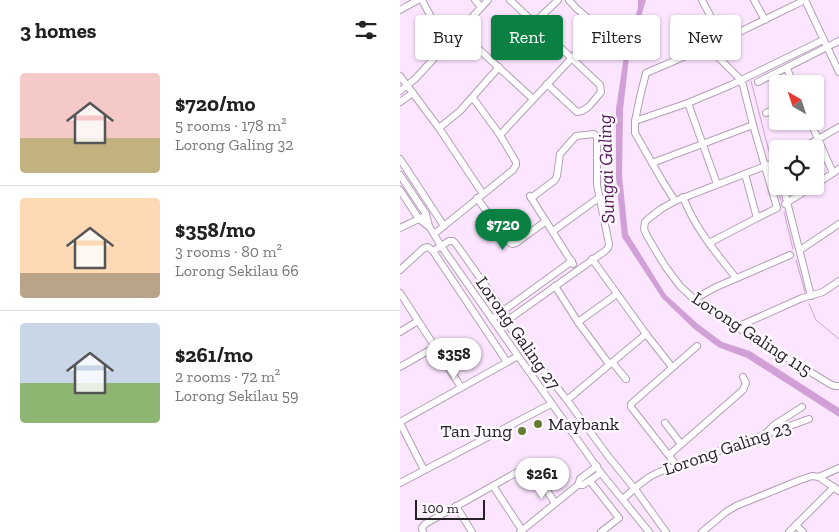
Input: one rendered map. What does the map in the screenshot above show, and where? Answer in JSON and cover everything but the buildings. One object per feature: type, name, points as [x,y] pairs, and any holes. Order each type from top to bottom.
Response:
[{"type":"street","points":[[400,10],[418,0]]},
{"type":"street","points":[[422,0],[430,15]]},
{"type":"street","points":[[475,0],[481,7]]},
{"type":"street","points":[[474,15],[488,0]]},
{"type":"street","points":[[510,0],[526,15]]},
{"type":"street","points":[[542,15],[558,0]]},
{"type":"street","points":[[500,135],[598,30],[597,26],[569,0]]},
{"type":"street","points":[[702,0],[710,15]]},
{"type":"street","points":[[754,0],[765,20]]},
{"type":"street","points":[[741,31],[805,0],[839,72]]},
{"type":"street","points":[[635,121],[688,103],[741,81],[823,40]]},
{"type":"street","points":[[758,82],[839,42]]},
{"type":"street","points":[[547,84],[577,112],[584,111],[601,92],[600,86],[563,50]]},
{"type":"street","points":[[481,51],[533,99]]},
{"type":"street","points":[[400,91],[408,86],[432,60]]},
{"type":"street","points":[[677,60],[646,73],[635,121],[635,133],[675,201],[769,166]]},
{"type":"street","points":[[709,244],[777,208],[741,81],[721,60]]},
{"type":"street","points":[[439,128],[473,98],[499,68]]},
{"type":"street","points":[[786,68],[789,75]]},
{"type":"street","points":[[400,76],[439,128],[508,241],[512,244],[516,243],[546,221]]},
{"type":"street","points":[[400,102],[413,93]]},
{"type":"street","points":[[434,234],[513,170],[516,165],[500,135],[473,98]]},
{"type":"street","points":[[688,103],[717,184]]},
{"type":"street","points":[[652,163],[753,125]]},
{"type":"street","points":[[814,130],[818,140],[839,127]]},
{"type":"street","points":[[498,327],[608,248],[610,244],[596,181],[597,137],[594,134],[576,136],[560,154],[555,180],[530,197],[577,270]]},
{"type":"street","points":[[824,150],[836,171],[824,179]]},
{"type":"street","points":[[400,160],[444,226]]},
{"type":"street","points":[[745,174],[757,218]]},
{"type":"street","points":[[400,175],[422,217]]},
{"type":"street","points":[[400,190],[429,226],[551,404],[601,472],[649,532]]},
{"type":"street","points":[[785,195],[811,296]]},
{"type":"street","points":[[787,203],[800,195]]},
{"type":"street","points":[[553,231],[600,197]]},
{"type":"street","points":[[683,197],[695,224],[736,278]]},
{"type":"street","name":"Lorong Galing 115","points":[[675,201],[652,215],[645,222],[644,229],[665,266],[680,286],[694,300],[830,384],[839,387]]},
{"type":"street","points":[[400,228],[422,217]]},
{"type":"street","points":[[800,250],[839,224]]},
{"type":"street","name":"Lorong Galing 27","points":[[441,246],[449,240],[456,244],[509,319],[511,329],[567,400],[646,334]]},
{"type":"street","points":[[433,251],[441,246]]},
{"type":"street","points":[[400,270],[424,248],[428,247],[433,251],[507,362]]},
{"type":"street","points":[[694,300],[706,292],[790,255]]},
{"type":"street","points":[[592,259],[672,367]]},
{"type":"street","points":[[492,319],[572,262]]},
{"type":"street","points":[[738,327],[802,298],[823,292],[839,281]]},
{"type":"street","points":[[555,286],[578,322],[611,363],[626,378]]},
{"type":"street","points":[[400,293],[461,388]]},
{"type":"street","points":[[578,322],[617,294]]},
{"type":"street","points":[[400,332],[418,321]]},
{"type":"street","points":[[677,466],[631,406],[632,402],[697,346]]},
{"type":"street","points":[[400,367],[435,347]]},
{"type":"street","points":[[424,470],[400,422],[518,356]]},
{"type":"street","points":[[669,455],[743,390],[746,384],[743,377]]},
{"type":"street","points":[[567,400],[666,532]]},
{"type":"street","points":[[400,482],[551,404]]},
{"type":"street","points":[[764,435],[774,425],[802,407]]},
{"type":"street","name":"Lorong Galing 23","points":[[623,499],[657,472],[809,419]]},
{"type":"street","points":[[665,423],[681,444]]},
{"type":"street","points":[[423,529],[456,506],[530,466],[555,503]]},
{"type":"street","points":[[578,485],[580,479],[597,466]]},
{"type":"street","points":[[819,477],[839,468]]},
{"type":"street","points":[[493,486],[521,531],[578,485],[583,485],[601,472]]},
{"type":"street","points":[[702,532],[736,506],[812,476],[819,477],[836,489],[789,532]]},
{"type":"street","points":[[590,481],[619,518],[601,532]]},
{"type":"street","points":[[456,506],[472,532]]},
{"type":"street","points":[[796,525],[803,532]]},
{"type":"shaded area","points":[[638,0],[646,0],[642,15],[636,15]]},
{"type":"shaded area","points":[[623,60],[629,60],[623,110],[622,176],[628,234],[666,295],[698,324],[722,342],[750,351],[839,408],[839,417],[747,358],[718,347],[694,329],[662,298],[622,237],[616,177],[616,109]]},
{"type":"waterway","points":[[751,81],[769,151]]},
{"type":"waterway","points":[[779,195],[781,201]]},
{"type":"waterway","points":[[784,212],[793,249]]},
{"type":"waterway","points":[[796,260],[805,292]]},
{"type":"waterway","points":[[809,304],[816,320],[839,339]]},
{"type":"place","name":"Maybank","points":[[538,424]]},
{"type":"place","name":"Tan Jung","points":[[522,431]]},
{"type":"water label","name":"Sungai Galing","points":[[606,169]]}]
